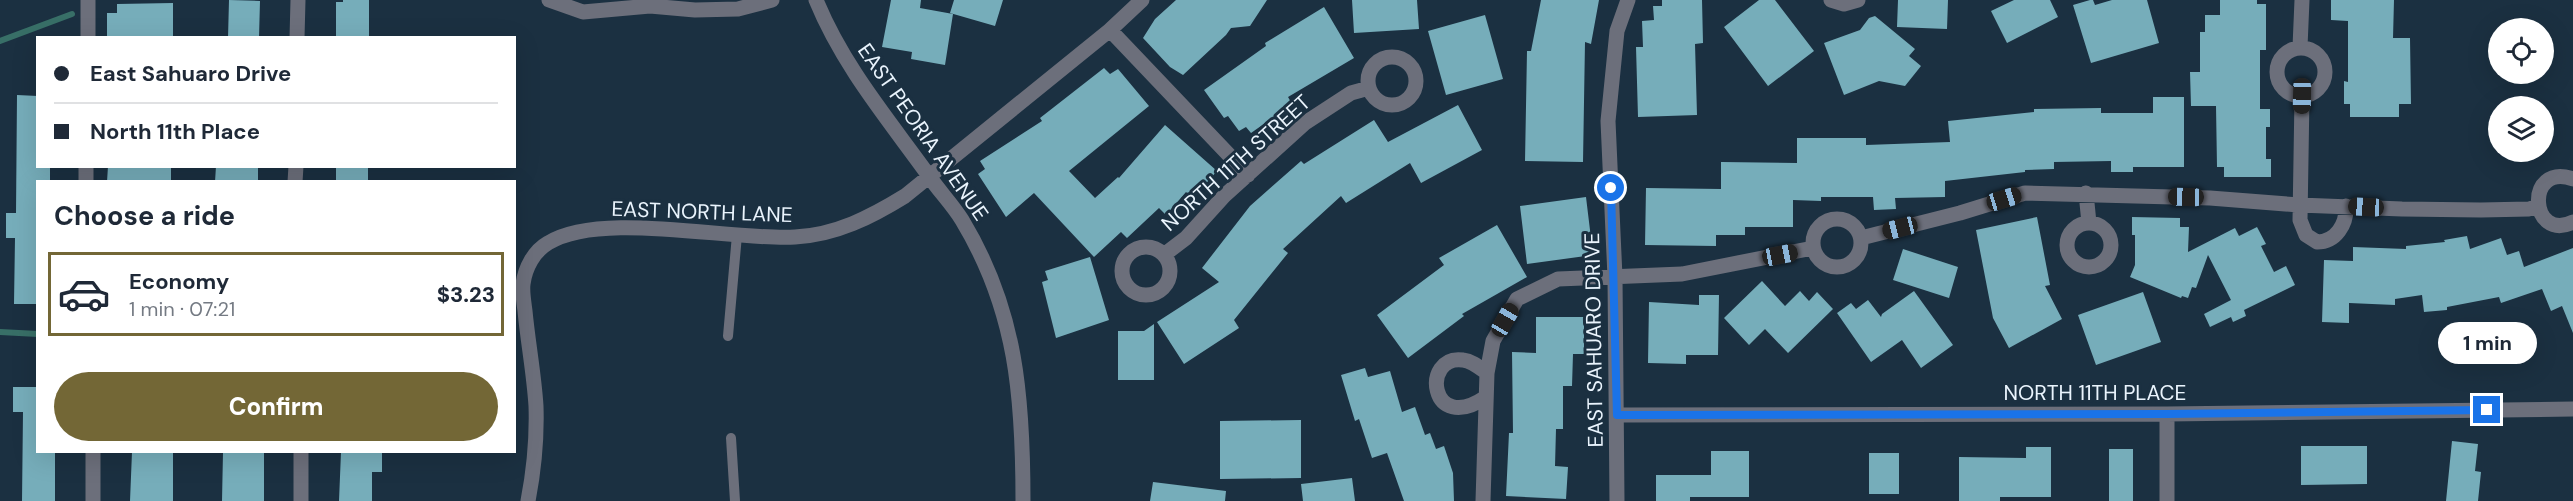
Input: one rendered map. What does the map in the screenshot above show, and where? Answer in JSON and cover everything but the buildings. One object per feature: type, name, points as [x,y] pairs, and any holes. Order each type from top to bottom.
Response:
[{"type":"street","points":[[297,36],[298,0]]},
{"type":"street","points":[[549,0],[583,12],[650,6],[696,10],[738,9],[772,0]]},
{"type":"street","name":"EAST PEORIA AVENUE","points":[[816,0],[851,70],[961,219],[979,253],[1005,322],[1017,371],[1023,501]]},
{"type":"street","name":"EAST NORTH LANE","points":[[528,501],[534,472],[536,406],[523,284],[532,256],[548,243],[569,234],[594,230],[629,228],[737,236],[795,237],[844,228],[881,211],[905,196],[1110,30],[1142,0]]},
{"type":"street","name":"EAST SAHUARO DRIVE","points":[[1617,501],[1615,277],[1608,121],[1617,31],[1628,0]]},
{"type":"street","points":[[1831,0],[1845,4],[1858,0]]},
{"type":"street","points":[[2300,47],[2302,0]]},
{"type":"street","points":[[88,2],[88,32]]},
{"type":"street","points":[[1110,30],[1248,175]]},
{"type":"street","points":[[2300,47],[2308,48],[2320,56],[2325,70],[2321,85],[2310,94],[2302,96],[2289,93],[2279,83],[2276,76],[2276,69],[2282,56],[2287,51],[2300,47]]},
{"type":"street","name":"NORTH 11TH STREET","points":[[1165,254],[1186,238],[1224,196],[1305,123],[1351,93],[1369,88]]},
{"type":"street","points":[[2302,96],[2299,205],[2302,229],[2306,235],[2317,242],[2330,240],[2340,230],[2346,216],[2346,206]]},
{"type":"street","points":[[2573,179],[2558,177],[2544,184],[2537,198],[2541,214],[2553,224],[2562,226],[2573,222]]},
{"type":"street","points":[[1861,238],[1960,213],[2025,193],[2086,193],[2210,198],[2299,205],[2481,210],[2538,206]]},
{"type":"street","points":[[2086,193],[2089,223]]},
{"type":"street","points":[[1832,219],[1846,221],[1853,225],[1861,238],[1859,253],[1855,260],[1842,267],[1834,268],[1820,262],[1813,248],[1814,233],[1818,227],[1832,219]]},
{"type":"street","points":[[1483,501],[1487,373],[1493,341],[1517,299],[1558,279],[1683,274],[1813,248]]},
{"type":"street","points":[[1486,397],[1468,407],[1458,409],[1444,402],[1438,394],[1436,385],[1439,371],[1444,365],[1456,360],[1471,362],[1487,373]]},
{"type":"street","name":"NORTH 11TH PLACE","points":[[1617,415],[2167,414],[2573,409]]},
{"type":"street","points":[[2167,414],[2167,501]]},
{"type":"street","points":[[93,453],[93,501]]},
{"type":"street","points":[[301,453],[301,501]]},
{"type":"lane","points":[[728,336],[737,236]]},
{"type":"lane","points":[[731,438],[735,501]]},
{"type":"waterway","points":[[0,41],[72,14]]},
{"type":"waterway","points":[[0,332],[36,334]]},
{"type":"route","points":[[1611,188],[1617,415],[2167,414],[2487,410]]}]
